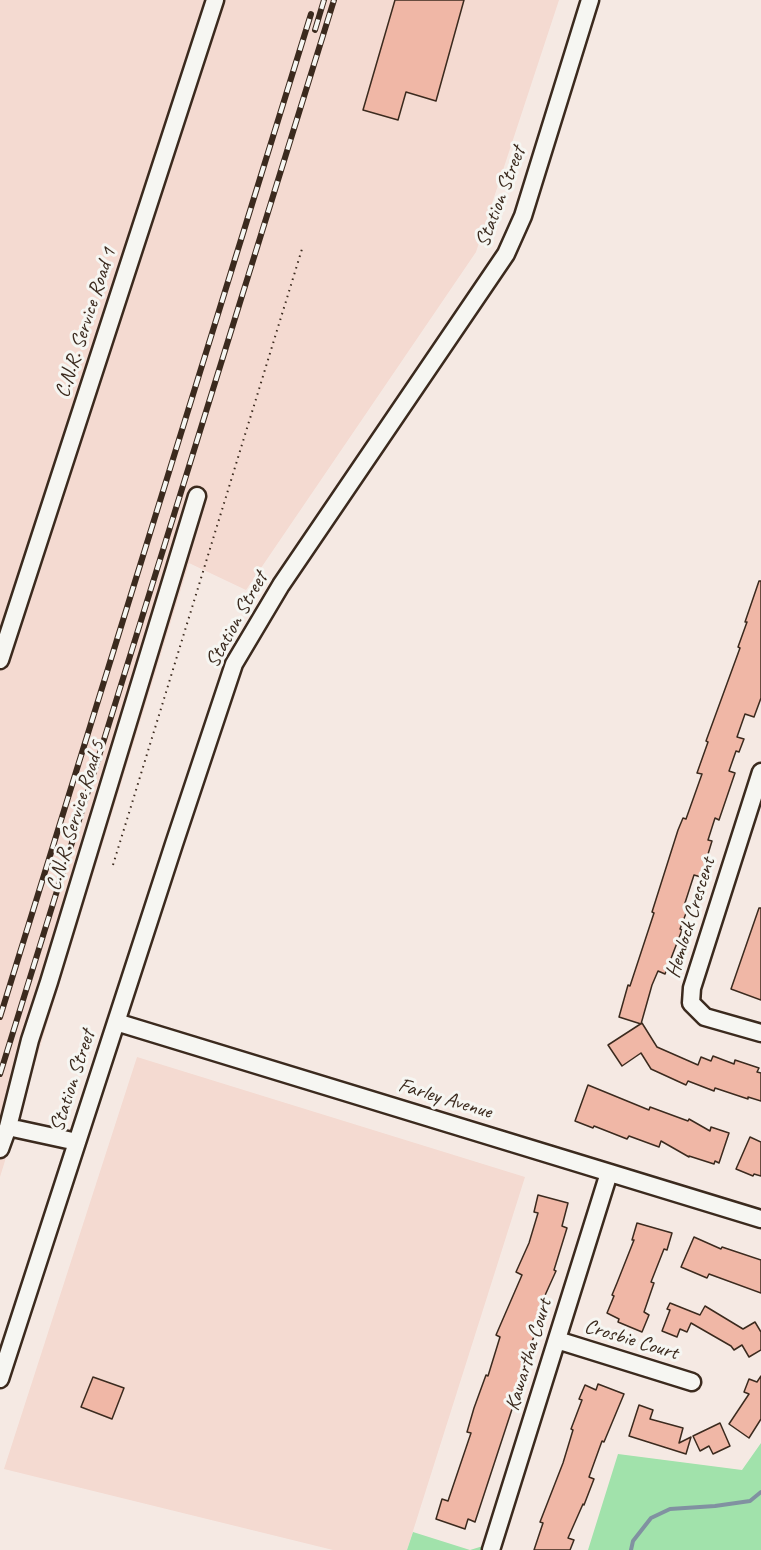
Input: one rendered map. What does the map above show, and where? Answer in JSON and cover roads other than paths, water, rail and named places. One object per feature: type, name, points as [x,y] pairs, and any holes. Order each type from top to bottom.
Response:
[{"type":"street","name":"C.N.R. Service Road 1","points":[[0,660],[215,0]]},
{"type":"street","name":"Station Street","points":[[0,1379],[234,664],[281,585],[506,254],[523,216],[590,0]]},
{"type":"street","name":"C.N.R. Service Road 5","points":[[0,1149],[8,1127],[30,1040],[197,496]]},
{"type":"street","name":"Hemlock Crescent","points":[[761,772],[692,988],[691,1003],[705,1017],[761,1033]]},
{"type":"street","name":"Farley Avenue","points":[[116,1022],[761,1220]]},
{"type":"street","points":[[8,1127],[77,1142]]},
{"type":"street","name":"Kawartha Court","points":[[491,1550],[609,1173]]},
{"type":"street","name":"Crosbie Court","points":[[557,1340],[692,1382]]},
{"type":"waterway","points":[[631,1550],[633,1541],[651,1518],[670,1509],[750,1501],[761,1492]]},
{"type":"railway","points":[[315,30],[324,0]]},
{"type":"railway","points":[[0,1074],[334,0]]},
{"type":"railway","points":[[0,1017],[311,14]]}]
